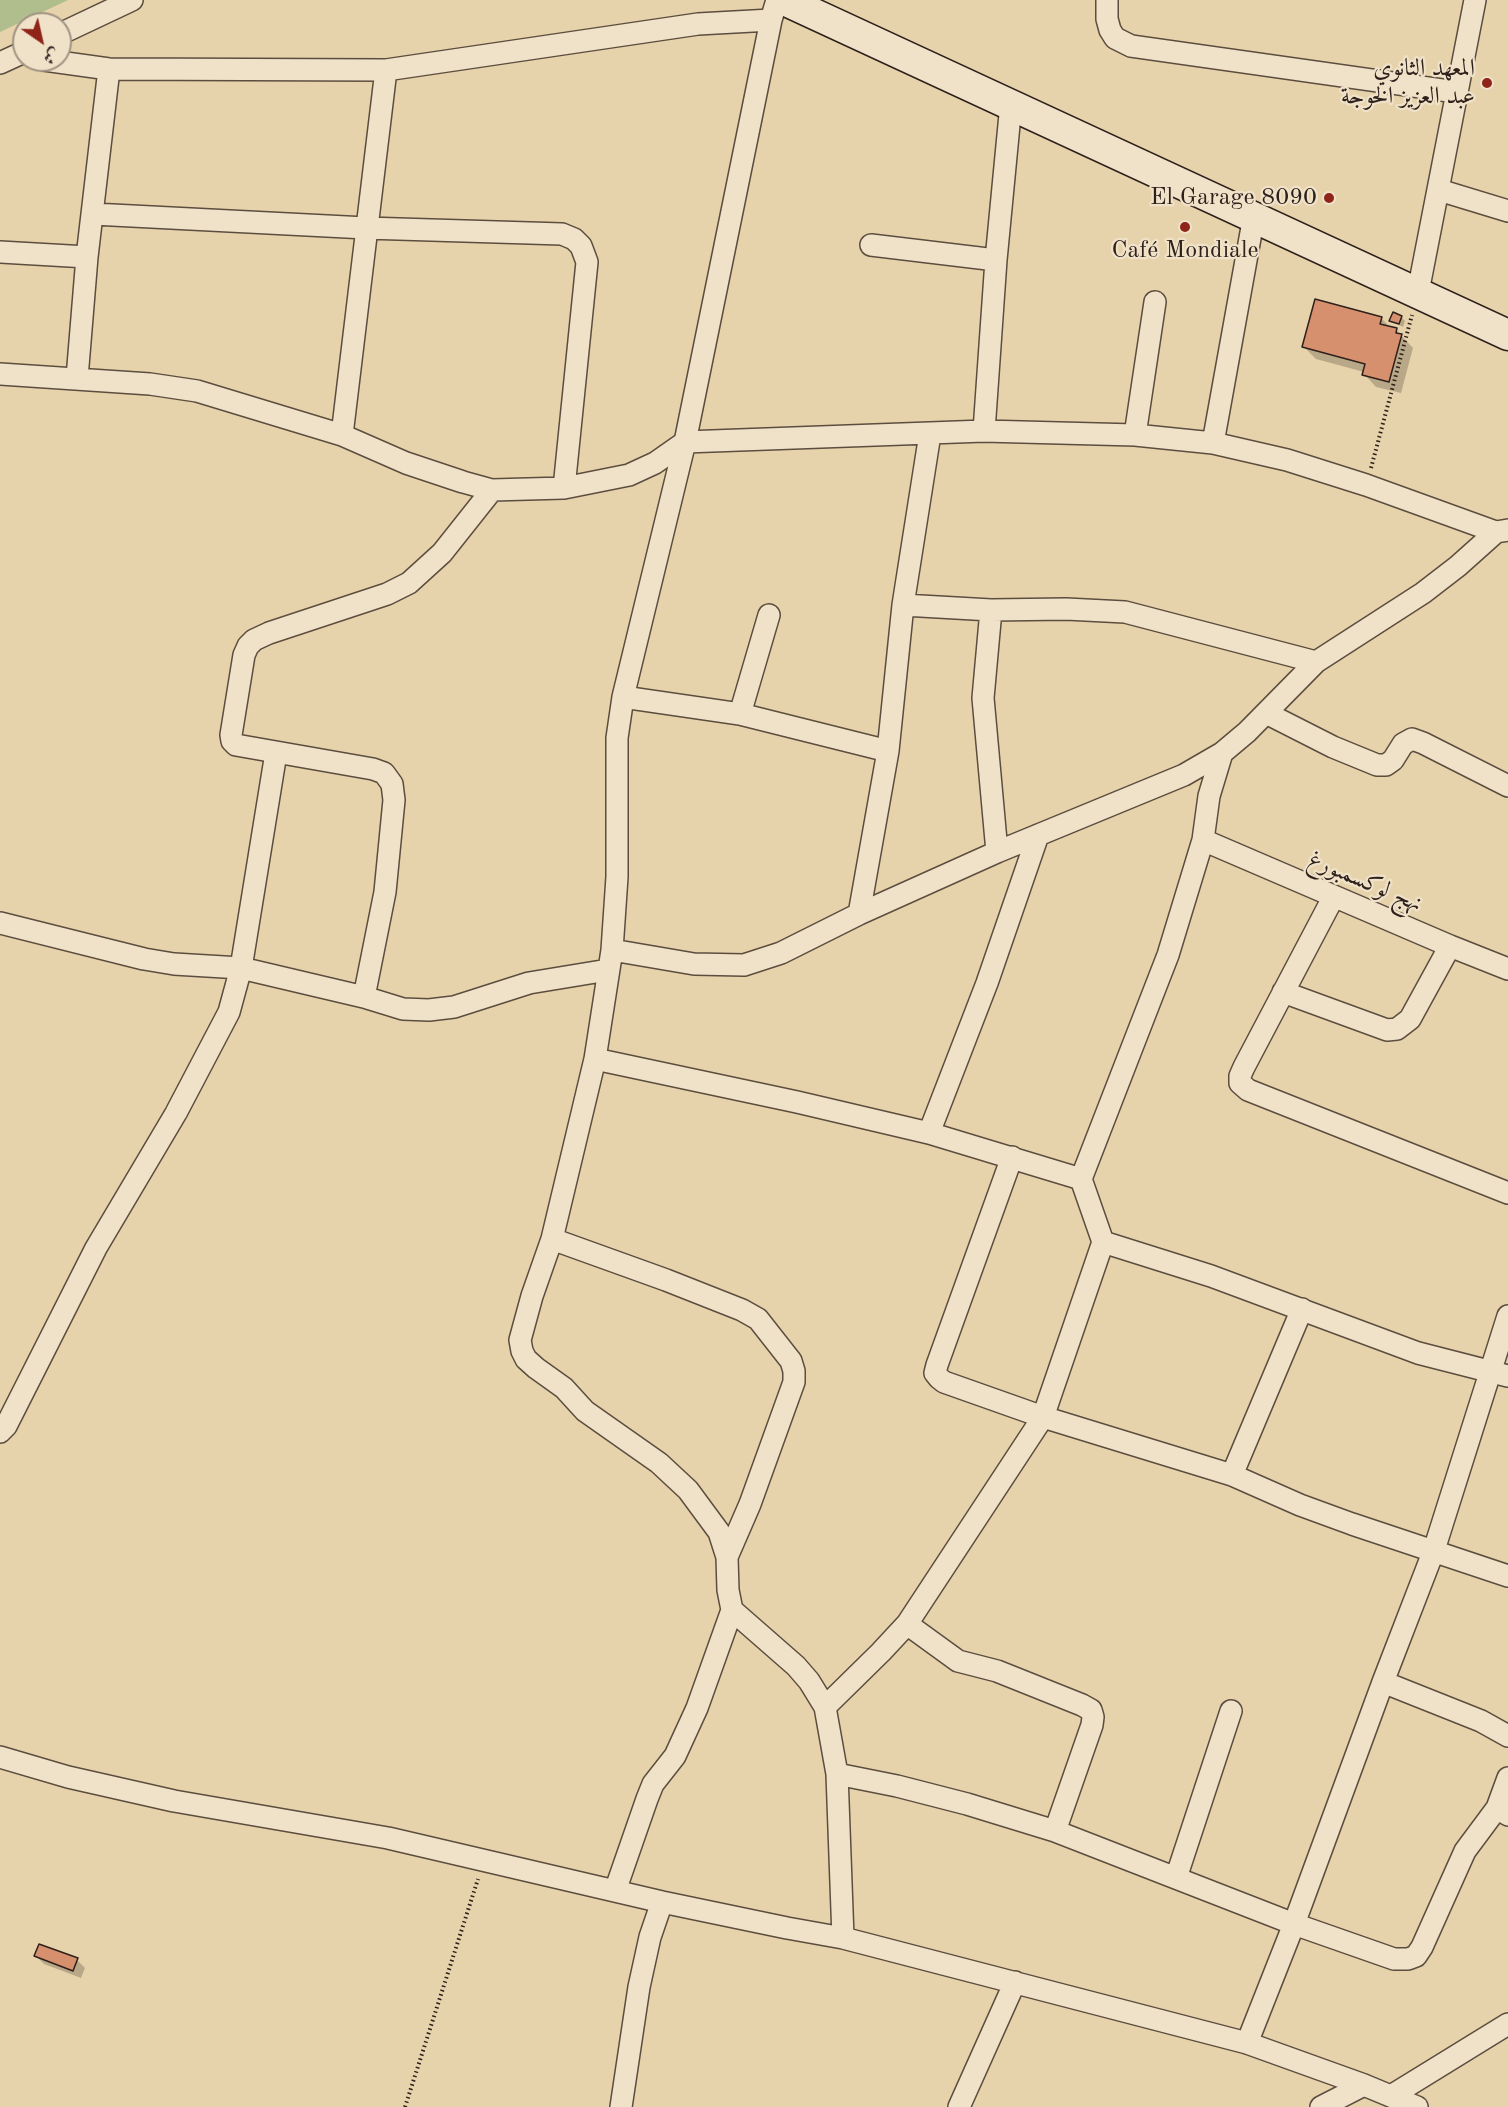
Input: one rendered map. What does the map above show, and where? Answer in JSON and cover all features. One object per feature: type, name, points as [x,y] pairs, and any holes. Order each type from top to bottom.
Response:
[{"type":"street","points":[[72,28],[132,0]]},
{"type":"street","points":[[615,1891],[653,1784],[675,1756],[697,1708],[732,1610],[728,1590],[728,1557],[719,1532],[688,1490],[659,1463],[585,1411],[564,1388],[531,1364],[522,1351],[519,1340],[552,1239],[595,1059],[610,960],[617,877],[617,738],[623,697],[685,442],[777,10],[777,0]]},
{"type":"street","points":[[1107,0],[1107,19],[1110,30],[1115,38],[1131,45],[1456,92]]},
{"type":"street","points":[[1418,292],[1475,0]]},
{"type":"street","points":[[72,64],[109,69],[386,70],[698,24],[777,10],[1011,104],[1508,335]]},
{"type":"street","points":[[76,378],[87,256],[109,69]]},
{"type":"street","points":[[342,435],[386,70]]},
{"type":"street","points":[[984,431],[996,260],[1011,104]]},
{"type":"street","points":[[1439,190],[1508,211]]},
{"type":"street","points":[[93,214],[366,228],[562,234],[574,239],[581,246],[587,262],[564,488]]},
{"type":"street","points":[[1213,443],[1254,216]]},
{"type":"street","points":[[871,245],[996,260]]},
{"type":"street","points":[[0,252],[87,256]]},
{"type":"street","points":[[1135,435],[1155,302]]},
{"type":"street","points":[[0,374],[150,384],[197,391],[342,435],[406,463],[492,490],[564,488],[629,475],[656,463],[685,442],[984,431],[1135,435],[1213,443],[1287,460],[1502,531]]},
{"type":"street","points":[[859,914],[888,752],[903,605],[930,434]]},
{"type":"street","points":[[364,997],[385,892],[394,800],[392,784],[384,773],[372,769],[236,745],[231,735],[244,656],[248,646],[254,640],[269,633],[387,594],[409,582],[442,553],[492,490]]},
{"type":"street","points":[[0,923],[144,959],[174,964],[242,968],[364,997],[404,1010],[454,1007],[610,960],[744,965],[781,953],[859,914],[997,852],[1184,775],[1222,753],[1247,732],[1316,662],[1423,593],[1502,531]]},
{"type":"street","points":[[903,605],[991,610],[1065,609],[1125,612],[1316,662]]},
{"type":"street","points":[[991,610],[983,698],[997,852]]},
{"type":"street","points":[[740,714],[769,615]]},
{"type":"street","points":[[623,697],[740,714],[888,752]]},
{"type":"street","points":[[1266,713],[1333,747],[1377,765],[1386,765],[1393,760],[1403,744],[1412,739],[1508,786]]},
{"type":"street","points":[[0,1432],[6,1426],[96,1248],[176,1113],[229,1012],[242,968],[276,753]]},
{"type":"street","points":[[825,1707],[907,1624],[1043,1417],[1103,1242],[1081,1179],[1168,955],[1203,840],[1209,796],[1222,753]]},
{"type":"street","points":[[929,1133],[987,983],[1038,835]]},
{"type":"street","name":"نهج لوكسمبورغ","points":[[1203,840],[1508,969]]},
{"type":"street","points":[[1334,896],[1240,1076],[1240,1083],[1248,1090],[1508,1193]]},
{"type":"street","points":[[1283,992],[1387,1030],[1397,1029],[1410,1019],[1450,946]]},
{"type":"street","points":[[595,1059],[929,1133],[1081,1179]]},
{"type":"street","points":[[1012,1157],[935,1372],[939,1378],[944,1382],[1043,1417],[1232,1475],[1300,1505],[1508,1576]]},
{"type":"street","points":[[552,1239],[742,1310],[758,1319],[791,1361],[794,1382],[750,1504],[728,1557]]},
{"type":"street","points":[[1103,1242],[1211,1276],[1418,1353],[1499,1374]]},
{"type":"street","points":[[1232,1475],[1302,1309]]},
{"type":"street","points":[[1247,2043],[1294,1924],[1499,1374],[1508,1316]]},
{"type":"street","points":[[732,1610],[796,1666],[809,1681],[825,1707],[837,1774],[843,1938]]},
{"type":"street","points":[[907,1624],[958,1661],[997,1671],[1090,1710],[1093,1717],[1092,1725],[1055,1831]]},
{"type":"street","points":[[1383,1682],[1481,1720],[1508,1736]]},
{"type":"street","points":[[1176,1878],[1231,1711]]},
{"type":"street","points":[[0,1757],[68,1777],[174,1801],[320,1825],[484,1860],[662,1902],[843,1938],[1247,2043],[1364,2085],[1416,2107]]},
{"type":"street","points":[[837,1774],[967,1804],[1055,1831],[1294,1924],[1394,1959],[1408,1959],[1416,1956],[1422,1947],[1465,1851],[1502,1812],[1508,1778]]},
{"type":"street","points":[[621,2107],[639,1987],[650,1937],[662,1902]]},
{"type":"street","points":[[959,2107],[1015,1982]]},
{"type":"street","points":[[1391,2096],[1508,2024]]},
{"type":"street","points":[[1321,2107],[1364,2085]]},
{"type":"path","points":[[1366,485],[1418,292]]},
{"type":"path","points":[[405,2107],[484,1860]]},
{"type":"green space","points":[[0,0],[68,0],[42,12],[12,12],[12,26],[0,32]]},
{"type":"building","points":[[1315,299],[1382,317],[1380,324],[1397,328],[1396,333],[1402,334],[1389,382],[1362,375],[1365,364],[1302,347]]},
{"type":"building","points":[[1393,312],[1402,316],[1399,324],[1389,321]]},
{"type":"building","points":[[39,1944],[78,1958],[73,1971],[34,1956]]},
{"type":"place","name":"المعهد الثانوي عبد العزيز الخوجة","points":[[1487,83]]},
{"type":"place","name":"El Garage 8090","points":[[1329,198]]},
{"type":"place","name":"Café Mondiale","points":[[1185,227]]}]
